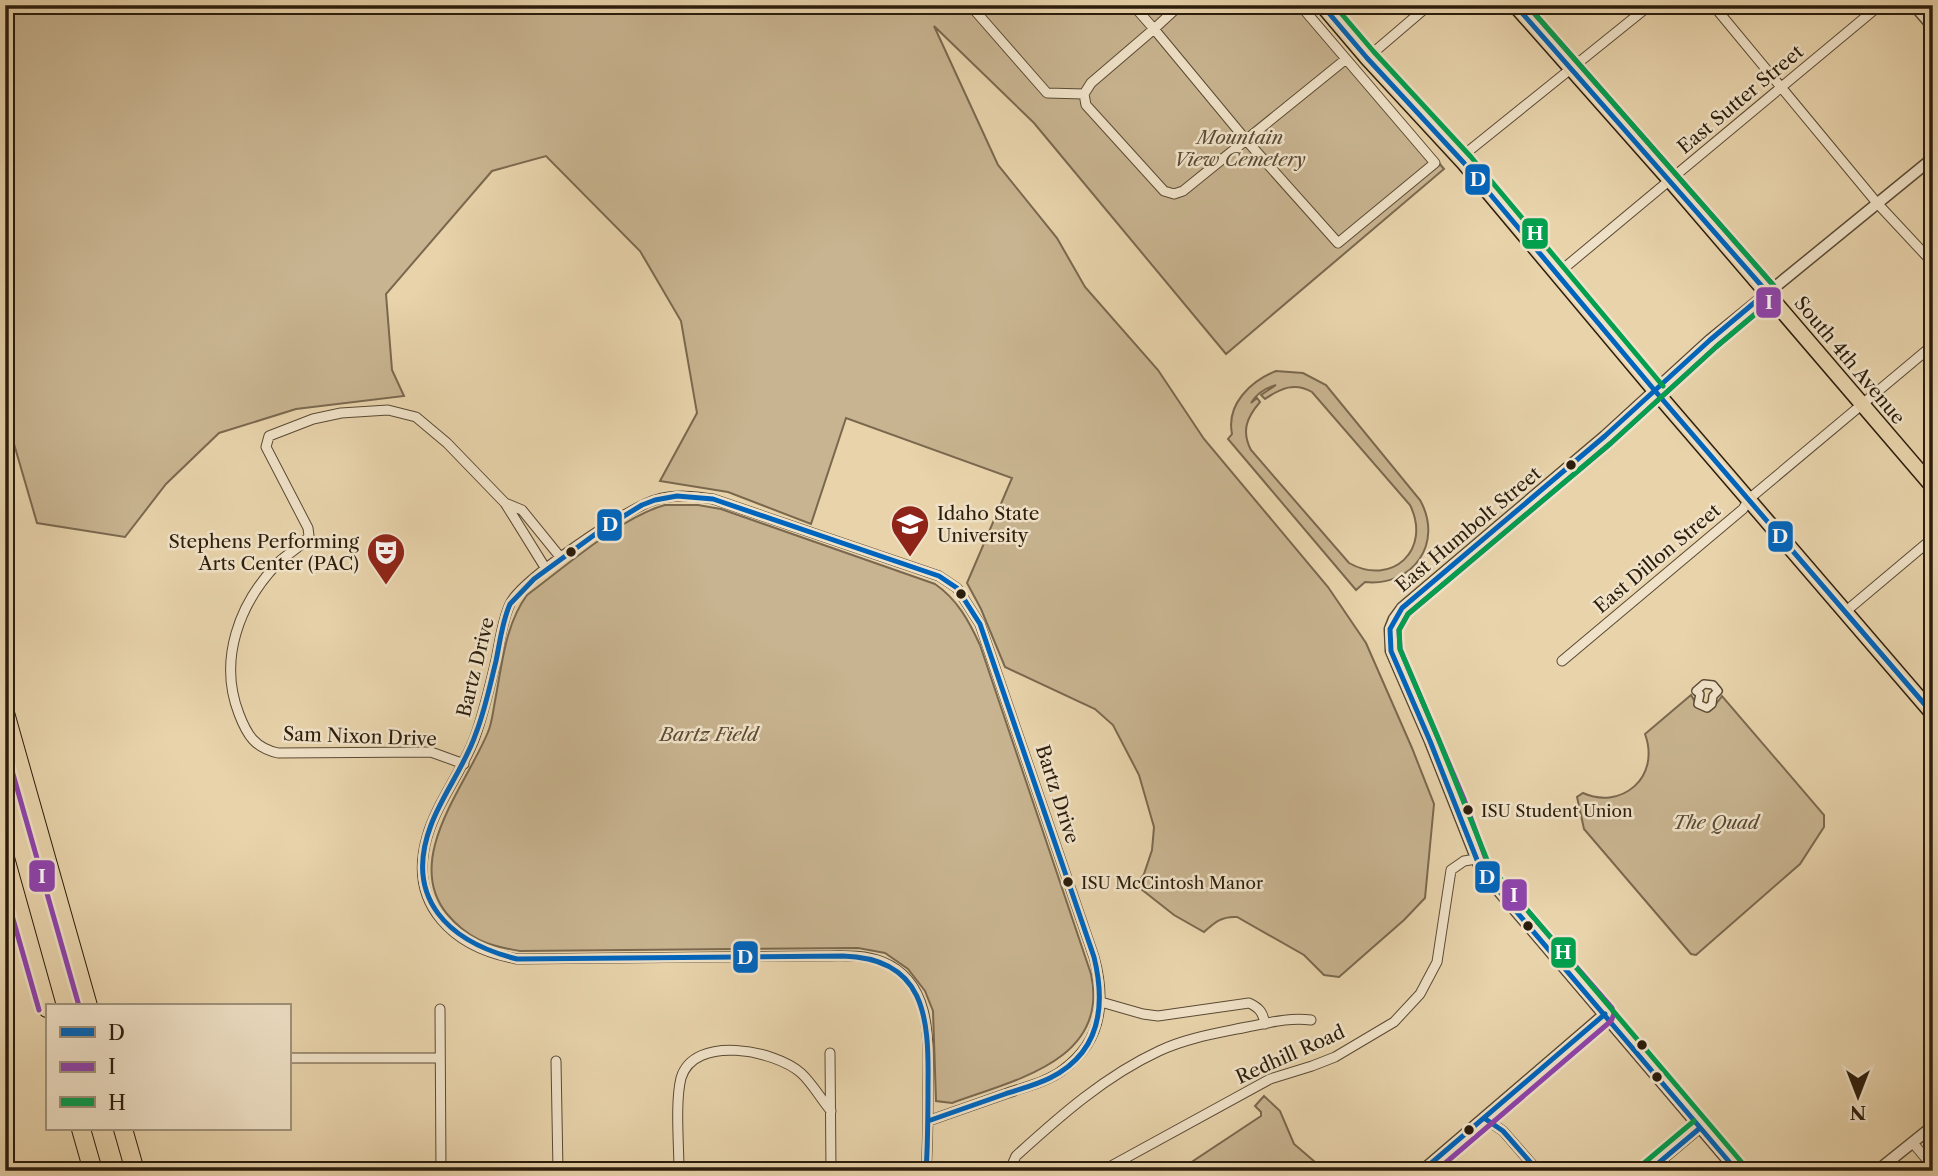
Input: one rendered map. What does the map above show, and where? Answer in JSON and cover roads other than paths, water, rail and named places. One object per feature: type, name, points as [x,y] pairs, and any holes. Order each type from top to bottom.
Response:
[{"type":"highway","points":[[5,713],[87,1004]]},
{"type":"highway","points":[[5,858],[46,1004]]},
{"type":"highway","points":[[81,1130],[93,1171]]},
{"type":"highway","points":[[123,1130],[135,1171]]},
{"type":"main road","points":[[1322,5],[1460,158],[1656,392],[1933,714]]},
{"type":"main road","name":"South 4th Avenue","points":[[1516,5],[1933,487]]},
{"type":"street","points":[[970,5],[1047,93],[1084,94]]},
{"type":"street","points":[[1133,5],[1246,140],[1338,243],[1435,163],[1300,5]]},
{"type":"street","points":[[1180,5],[1091,83],[1084,94],[1086,105],[1164,191],[1174,194],[1183,191],[1346,60]]},
{"type":"street","points":[[1367,58],[1429,5]]},
{"type":"street","points":[[1460,158],[1650,5]]},
{"type":"street","points":[[1713,5],[1877,202],[1933,263]]},
{"type":"street","name":"East Sutter Street","points":[[1557,274],[1880,5]]},
{"type":"street","points":[[1914,5],[1933,27]]},
{"type":"street","name":"East Humbolt Street","points":[[1476,859],[1441,765],[1395,663],[1389,636],[1394,619],[1402,608],[1656,392],[1710,340],[1933,158]]},
{"type":"street","name":"East Dillon Street","points":[[1562,662],[1742,509],[1749,499],[1933,345]]},
{"type":"street","name":"Sam Nixon Drive","points":[[464,764],[431,752],[268,751],[251,740],[236,707],[232,688],[232,645],[239,621],[251,597],[281,560],[309,536],[308,528],[266,447],[269,436],[313,419],[341,412],[388,410],[416,417],[429,426],[505,503],[546,569]]},
{"type":"street","name":"Bartz Drive","points":[[926,1171],[928,1030],[925,1012],[910,983],[899,971],[885,962],[867,957],[819,956],[517,959],[493,955],[470,944],[439,920],[428,901],[423,860],[427,837],[464,764],[482,716],[510,601],[522,587],[561,558],[624,515],[654,500],[691,496],[736,505],[939,576],[957,588],[980,624],[1094,957],[1100,979],[1101,1002],[1093,1033],[1065,1069],[1045,1079],[928,1121]]},
{"type":"street","name":"Sam Nixon Drive","points":[[505,503],[522,510],[561,558]]},
{"type":"street","points":[[1845,612],[1933,538]]},
{"type":"street","points":[[1476,859],[1481,870],[1737,1171]]},
{"type":"street","name":"Redhill Road","points":[[1102,1171],[1270,1079],[1335,1056],[1394,1022],[1420,993],[1437,962],[1451,870],[1464,861],[1476,859]]},
{"type":"street","name":"Redhill Road","points":[[1101,1002],[1158,1016],[1249,1003],[1258,1007],[1265,1024]]},
{"type":"street","points":[[440,1009],[440,1171]]},
{"type":"street","points":[[1422,1171],[1605,1014]]},
{"type":"street","name":"Redhill Road","points":[[1012,1171],[1016,1156],[1108,1078],[1160,1050],[1191,1039],[1265,1024],[1311,1020]]},
{"type":"street","points":[[679,1171],[679,1095],[682,1076],[692,1063],[711,1052],[733,1049],[763,1054],[788,1066],[800,1072],[831,1111]]},
{"type":"street","points":[[830,1052],[831,1171]]},
{"type":"street","points":[[290,1058],[440,1058]]},
{"type":"street","points":[[556,1061],[558,1171]]},
{"type":"street","points":[[1484,1118],[1503,1131],[1538,1171]]},
{"type":"street","points":[[1877,1171],[1933,1126]]},
{"type":"street","points":[[1649,1171],[1700,1128]]},
{"type":"street","points":[[1913,1143],[1933,1167]]},
{"type":"place","name":"Idaho State University","points":[[910,558]]},
{"type":"place","name":"Stephens Performing Arts Center (PAC)","points":[[386,586]]},
{"type":"place","name":"ISU Student Union","points":[[1468,810]]},
{"type":"place","name":"ISU McCintosh Manor","points":[[1068,882]]},
{"type":"park label","name":"Mountain View Cemetery","points":[[1240,148]]},
{"type":"park label","name":"Bartz Field","points":[[709,734]]},
{"type":"park label","name":"The Quad","points":[[1716,822]]}]
